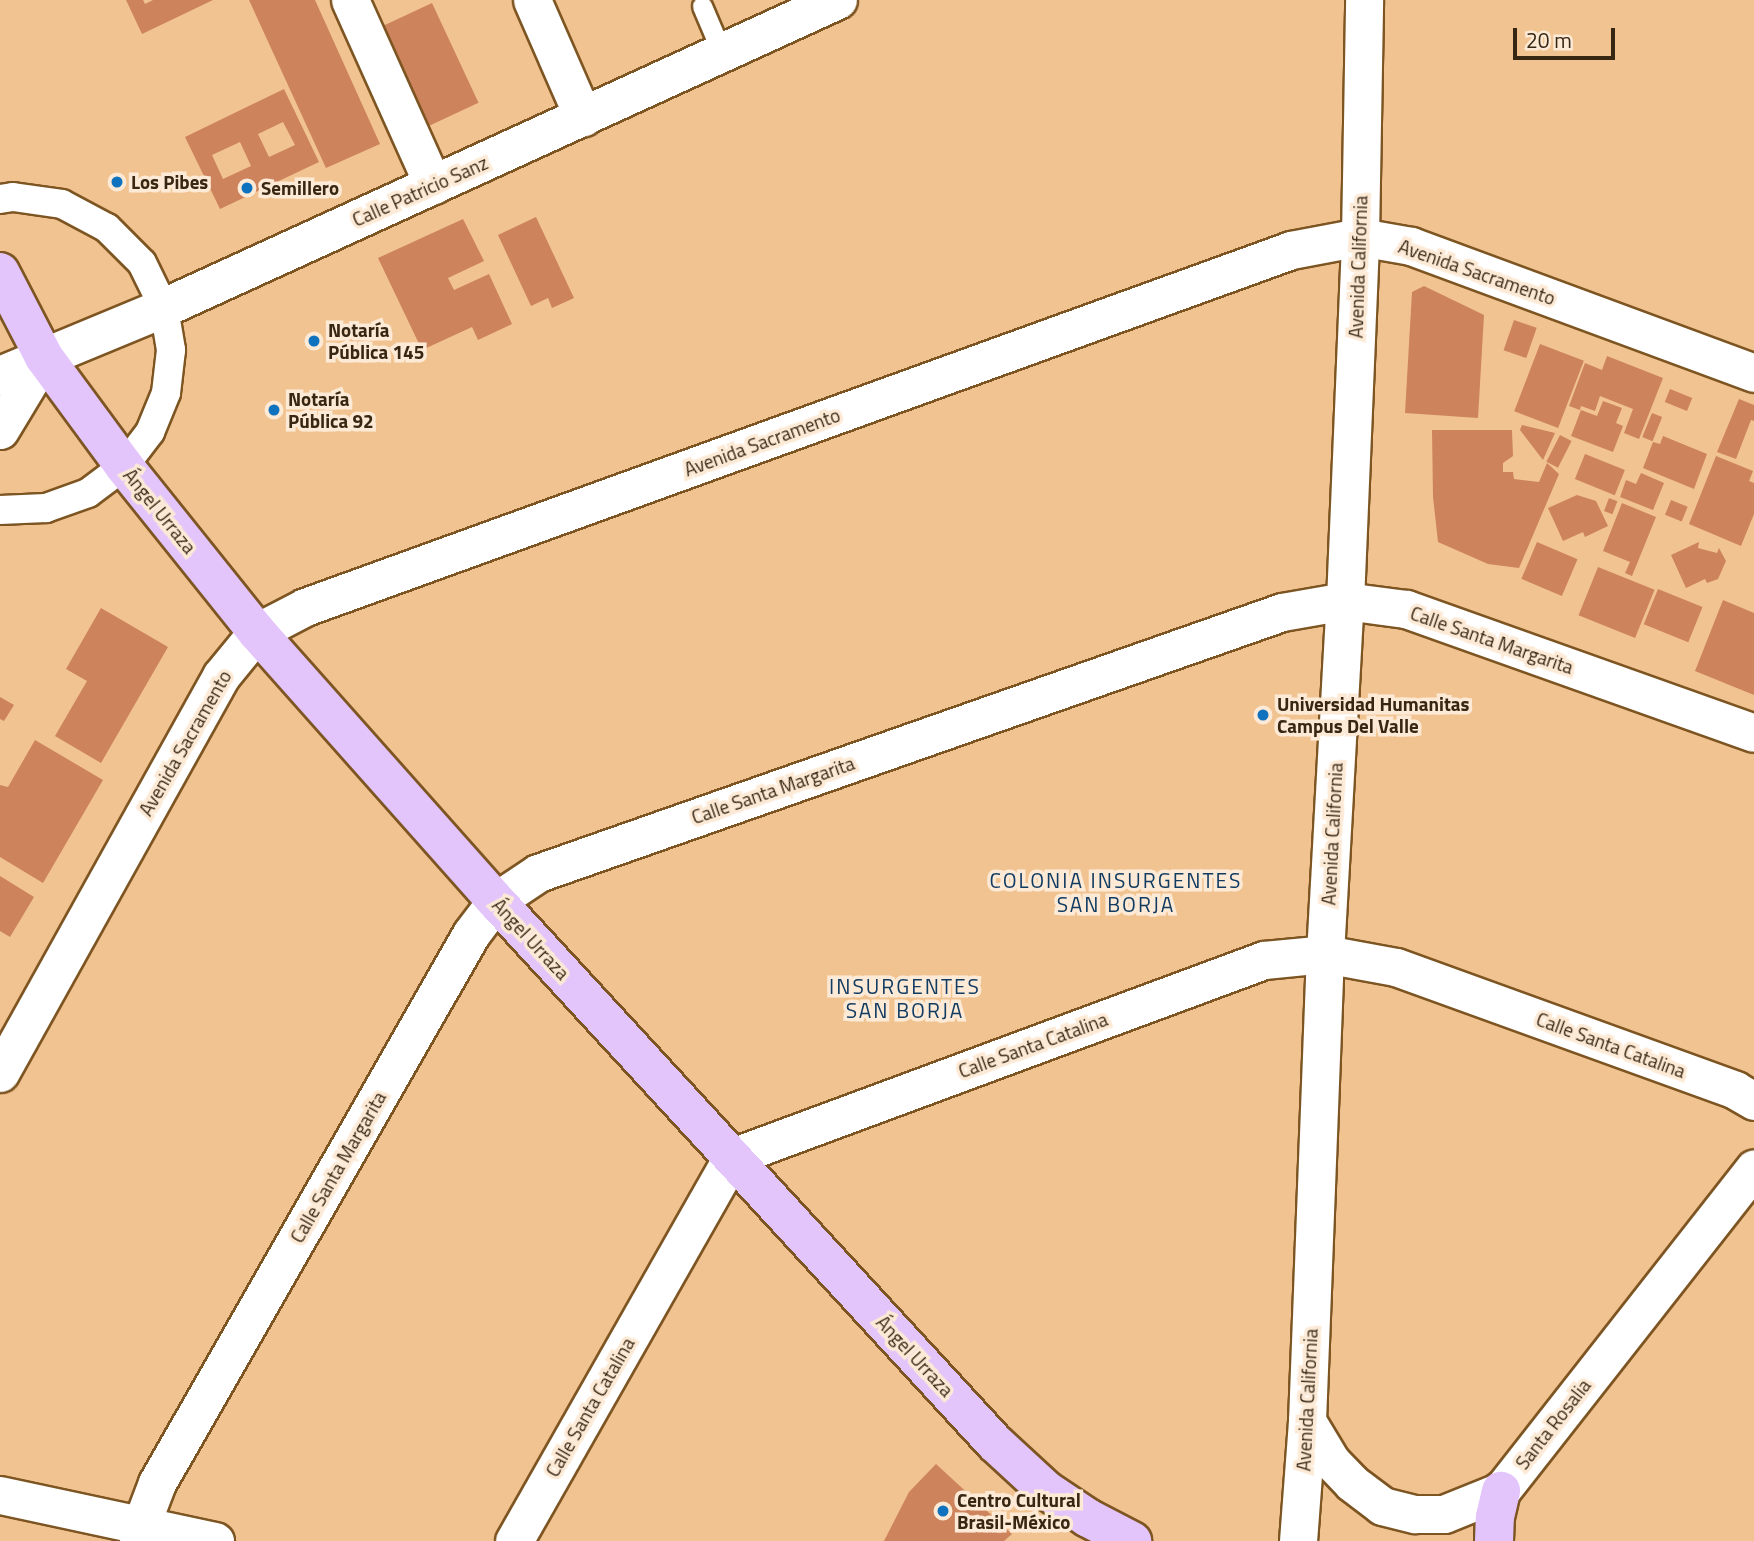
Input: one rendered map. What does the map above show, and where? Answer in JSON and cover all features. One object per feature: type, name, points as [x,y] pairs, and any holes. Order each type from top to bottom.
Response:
[{"type":"main road","name":"Ángel Urraza","points":[[0,272],[44,357],[124,466],[257,632],[496,901],[995,1443],[1046,1490],[1088,1518],[1132,1541]]},
{"type":"main road","points":[[1494,1541],[1501,1491]]},
{"type":"street","points":[[350,0],[433,186]]},
{"type":"street","points":[[532,0],[583,117]]},
{"type":"street","name":"Calle Patricio Sanz","points":[[0,376],[164,308],[838,0]]},
{"type":"street","name":"Avenida California","points":[[1298,1541],[1307,1421],[1325,954],[1345,601],[1360,237],[1364,0]]},
{"type":"street","points":[[0,198],[13,197],[62,204],[107,228],[142,263],[164,308],[171,350],[166,393],[150,432],[124,466],[88,493],[46,508],[0,510]]},
{"type":"street","name":"Avenida Sacramento","points":[[0,1073],[221,676],[257,632],[305,607],[1291,250],[1360,237],[1411,246],[1754,373]]},
{"type":"street","points":[[0,430],[44,357]]},
{"type":"street","name":"Calle Santa Margarita","points":[[139,1533],[157,1483],[471,934],[496,901],[538,873],[1282,612],[1345,601],[1406,609],[1754,733]]},
{"type":"street","name":"Calle Santa Catalina","points":[[514,1541],[732,1157],[1264,960],[1325,954],[1395,967],[1735,1090],[1754,1101]]},
{"type":"street","name":"Santa Rosalia","points":[[1307,1421],[1331,1461],[1352,1483],[1382,1506],[1415,1514],[1444,1514],[1501,1491],[1754,1168]]},
{"type":"street","points":[[0,1496],[139,1533],[215,1541]]},
{"type":"lane","points":[[702,6],[722,53]]},
{"type":"building","points":[[126,0],[143,0],[145,4],[153,0],[213,0],[142,34]]},
{"type":"building","points":[[249,0],[315,0],[380,144],[326,168]]},
{"type":"building","points":[[432,3],[478,103],[422,129],[376,29]]},
{"type":"building","points":[[284,89],[319,162],[220,209],[185,137]],"holes":[[[283,122],[295,145],[269,157],[258,134]],[[240,142],[251,166],[223,179],[212,155]]]},
{"type":"building","points":[[536,217],[574,298],[552,308],[548,298],[531,306],[498,235]]},
{"type":"building","points":[[463,219],[484,261],[448,278],[454,290],[489,274],[512,324],[478,340],[472,327],[422,350],[378,258]]},
{"type":"building","points":[[1424,286],[1484,315],[1478,418],[1405,413],[1412,292]]},
{"type":"building","points":[[1514,320],[1537,328],[1526,358],[1504,350]]},
{"type":"building","points":[[1540,344],[1584,361],[1558,428],[1514,411]]},
{"type":"building","points":[[1607,356],[1663,378],[1639,439],[1624,433],[1633,409],[1600,396],[1595,411],[1581,406],[1580,410],[1569,406],[1585,363],[1602,370]]},
{"type":"building","points":[[1670,389],[1692,398],[1687,411],[1665,402]]},
{"type":"building","points":[[1739,399],[1754,405],[1754,421],[1751,420],[1736,459],[1717,452]]},
{"type":"building","points":[[1603,401],[1622,408],[1616,423],[1623,426],[1613,452],[1571,436],[1581,410],[1597,416]]},
{"type":"building","points":[[1652,413],[1662,417],[1652,441],[1642,437]]},
{"type":"building","points":[[1522,425],[1555,433],[1543,460],[1520,430]]},
{"type":"building","points":[[1432,430],[1512,430],[1513,456],[1503,463],[1503,472],[1513,472],[1514,479],[1539,482],[1547,463],[1559,474],[1519,568],[1488,564],[1438,542],[1433,497]]},
{"type":"building","points":[[1560,435],[1572,441],[1558,468],[1546,462]]},
{"type":"building","points":[[1663,436],[1707,454],[1694,489],[1643,468],[1653,442],[1660,444]]},
{"type":"building","points":[[1585,454],[1625,470],[1615,495],[1575,479]]},
{"type":"building","points":[[1716,456],[1753,471],[1749,481],[1754,483],[1754,514],[1741,546],[1689,524]]},
{"type":"building","points":[[1641,473],[1664,483],[1653,510],[1620,497],[1626,480],[1636,484]]},
{"type":"building","points":[[1577,495],[1596,501],[1608,526],[1585,537],[1583,532],[1563,541],[1548,508]]},
{"type":"building","points":[[1609,498],[1617,501],[1612,514],[1604,511]]},
{"type":"building","points":[[1671,500],[1688,507],[1682,522],[1665,515]]},
{"type":"building","points":[[1622,503],[1656,517],[1632,576],[1625,573],[1630,562],[1603,551]]},
{"type":"building","points":[[1537,542],[1578,559],[1562,596],[1521,579]]},
{"type":"building","points":[[1699,542],[1698,548],[1717,553],[1719,548],[1726,561],[1718,579],[1707,583],[1705,579],[1686,588],[1671,555]]},
{"type":"building","points":[[1598,567],[1655,590],[1635,638],[1579,615]]},
{"type":"building","points":[[1658,589],[1703,607],[1688,642],[1644,624]]},
{"type":"building","points":[[1723,600],[1754,613],[1754,695],[1695,671]]},
{"type":"building","points":[[101,608],[168,647],[101,763],[55,736],[87,681],[66,669]]},
{"type":"building","points":[[0,697],[14,705],[4,721],[0,719]]},
{"type":"building","points":[[35,740],[103,780],[43,883],[0,857],[0,785],[8,787]]},
{"type":"building","points":[[0,876],[34,897],[10,937],[0,931]]},
{"type":"building","name":"Centro Cultural Brasil-México","points":[[936,1464],[1012,1534],[1004,1541],[884,1541],[909,1492]]},
{"type":"place","name":"Los Pibes","points":[[117,182]]},
{"type":"place","name":"Semillero","points":[[247,188]]},
{"type":"place","name":"Notaría Pública 145","points":[[314,341]]},
{"type":"place","name":"Notaría Pública 92","points":[[274,410]]},
{"type":"place","name":"Universidad Humanitas Campus Del Valle","points":[[1263,715]]},
{"type":"place","name":"Centro Cultural Brasil-México","points":[[943,1511]]},
{"type":"district","name":"COLONIA INSURGENTES SAN BORJA","points":[[1116,892]]},
{"type":"district","name":"INSURGENTES SAN BORJA","points":[[905,998]]}]
